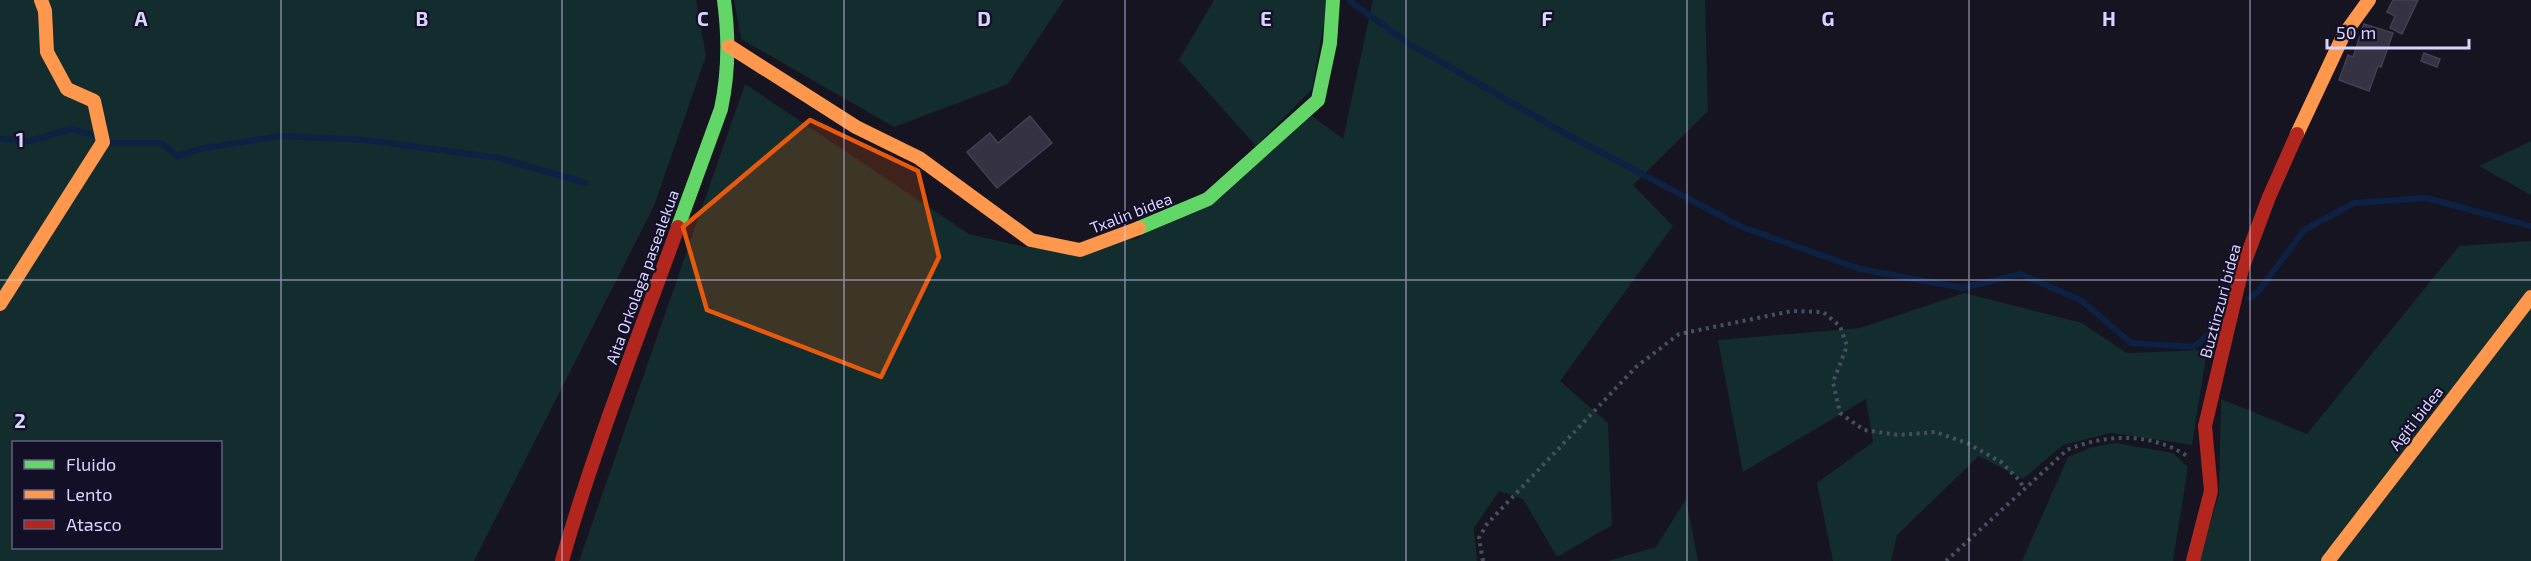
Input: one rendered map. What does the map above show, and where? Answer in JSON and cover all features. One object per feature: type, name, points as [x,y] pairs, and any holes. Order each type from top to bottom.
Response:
[{"type":"street","points":[[0,304],[103,142],[94,102],[67,89],[47,52],[45,11],[41,0]]},
{"type":"street","name":"Aita Orkolaga pasealekua","points":[[562,561],[578,505],[603,433],[721,110],[729,77],[729,46],[724,0]]},
{"type":"street","name":"Txalin bidea","points":[[729,46],[856,127],[919,158],[1031,240],[1080,250],[1146,226],[1208,199],[1318,100],[1330,43],[1333,0]]},
{"type":"street","name":"Buztinzuri bidea","points":[[2193,561],[2211,491],[2205,426],[2242,269],[2269,197],[2343,36],[2369,0]]},
{"type":"street","name":"Agiti bidea","points":[[2328,561],[2531,297]]},
{"type":"path","points":[[1483,561],[1479,538],[1487,524],[1636,367],[1679,334],[1792,311],[1823,312],[1840,326],[1847,346],[1833,382],[1840,413],[1864,430],[1899,435],[1936,432],[1966,443],[2001,462],[2020,481],[2024,489]]},
{"type":"path","points":[[1946,561],[2067,450],[2089,441],[2115,437],[2145,440],[2173,447],[2210,472]]},
{"type":"highlighted area","points":[[810,120],[918,171],[939,257],[881,377],[707,310],[683,227]]},
{"type":"green space","points":[[0,0],[696,0],[706,56],[654,206],[474,561],[0,561]]},
{"type":"green space","points":[[734,0],[1064,0],[1008,84],[894,127],[741,39]]},
{"type":"green space","points":[[1214,0],[1328,0],[1312,89],[1256,146],[1179,60]]},
{"type":"green space","points":[[1373,0],[1705,0],[1708,111],[1633,185],[1673,226],[1560,381],[1608,423],[1612,525],[1557,557],[1523,499],[1499,491],[1474,528],[1477,561],[579,561],[745,84],[969,234],[1025,247],[1137,239],[1312,116],[1343,139]]},
{"type":"green space","points":[[2531,141],[2531,195],[2479,166]]},
{"type":"green space","points":[[2531,241],[2531,561],[2199,561],[2219,494],[2221,399],[2307,434],[2459,246]]},
{"type":"green space","points":[[1964,293],[2082,323],[2127,353],[2207,350],[2192,445],[2111,433],[2063,445],[2023,479],[1979,456],[1897,535],[1891,561],[1833,561],[1817,483],[1873,442],[1866,399],[1743,472],[1718,340],[1860,328]]},
{"type":"green space","points":[[2116,443],[2173,453],[2188,467],[2173,561],[2022,561],[2068,457],[2092,447]]},
{"type":"green space","points":[[1686,499],[1698,561],[1608,561],[1656,547]]},
{"type":"building","points":[[2393,0],[2418,0],[2402,34],[2390,28],[2395,16],[2387,12]]},
{"type":"building","points":[[2364,24],[2393,33],[2381,67],[2378,66],[2369,91],[2339,80],[2348,55],[2353,57]]},
{"type":"building","points":[[2424,53],[2440,59],[2437,67],[2421,61]]},
{"type":"building","points":[[1030,116],[1052,143],[997,188],[967,152],[990,133],[998,143]]},
{"type":"waterway","points":[[1350,1],[1408,43],[1559,130],[1742,227],[1860,269],[1963,288],[2021,274],[2082,301],[2131,343],[2194,347],[2212,331]]},
{"type":"waterway","points":[[0,139],[30,141],[72,129],[95,136]]},
{"type":"waterway","points":[[110,143],[161,143],[177,156],[205,148],[281,136],[366,140],[499,158],[585,183]]},
{"type":"waterway","points":[[2250,298],[2258,292],[2304,230],[2354,203],[2426,198],[2531,226]]},
{"type":"traffic: fast","points":[[678,227],[721,109],[726,82],[727,54],[724,0]]},
{"type":"traffic: fast","points":[[1139,228],[1208,199],[1318,100],[1330,43],[1333,0]]},
{"type":"traffic: slow","points":[[0,304],[103,142],[94,101],[67,89],[47,52],[45,11],[41,0]]},
{"type":"traffic: slow","points":[[2297,134],[2343,36],[2369,0]]},
{"type":"traffic: slow","points":[[729,46],[856,127],[919,158],[1031,240],[1080,250],[1139,228]]},
{"type":"traffic: slow","points":[[2328,561],[2531,297]]},
{"type":"traffic: jam","points":[[2193,561],[2211,491],[2205,426],[2242,269],[2269,197],[2297,134]]},
{"type":"traffic: jam","points":[[562,561],[602,435],[678,227]]}]
